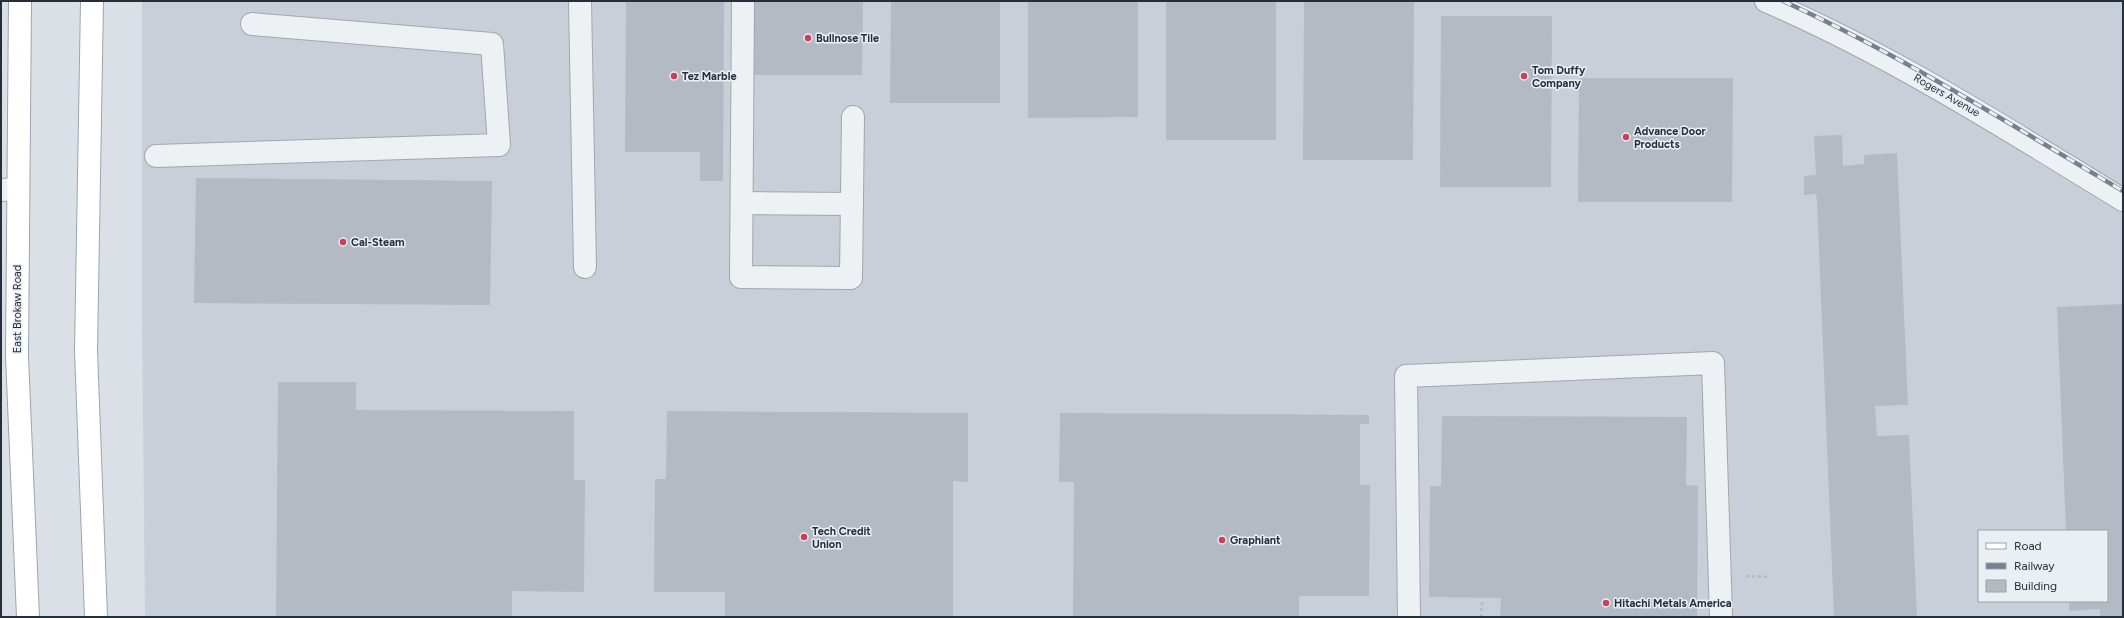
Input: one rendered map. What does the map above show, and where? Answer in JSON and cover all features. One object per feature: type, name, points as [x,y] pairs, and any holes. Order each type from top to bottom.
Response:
[{"type":"main road","name":"East Brokaw Road","points":[[20,1],[10,190],[28,617]]},
{"type":"main road","points":[[92,1],[86,351],[96,617]]},
{"type":"street","points":[[580,1],[585,267]]},
{"type":"street","points":[[743,1],[741,277],[851,278],[853,117]]},
{"type":"street","name":"Rogers Avenue","points":[[1766,1],[1854,42],[1930,84],[2123,200]]},
{"type":"street","points":[[156,156],[499,145],[492,44],[252,24]]},
{"type":"street","points":[[742,203],[852,204]]},
{"type":"street","points":[[1409,617],[1406,376],[1713,364],[1721,617]]},
{"type":"path","points":[[1743,576],[1768,577]]},
{"type":"path","points":[[1481,617],[1482,602]]},
{"type":"shaded area","points":[[142,1],[2123,1],[2123,617],[145,617],[142,313]]},
{"type":"building","name":"Tez Marble","points":[[626,1],[724,1],[723,181],[700,181],[700,152],[625,152]]},
{"type":"building","name":"Bullnose Tile","points":[[753,1],[863,1],[862,75],[753,75]]},
{"type":"building","points":[[891,1],[1000,1],[1000,103],[890,103]]},
{"type":"building","points":[[1028,1],[1138,1],[1138,117],[1028,118]]},
{"type":"building","points":[[1166,1],[1276,1],[1276,140],[1166,140]]},
{"type":"building","points":[[1304,1],[1414,1],[1413,160],[1303,160]]},
{"type":"building","points":[[1441,16],[1552,16],[1551,187],[1440,187]]},
{"type":"building","points":[[1579,78],[1733,78],[1732,202],[1578,202]]},
{"type":"building","points":[[1842,135],[1843,166],[1864,164],[1864,155],[1897,153],[1908,405],[1875,406],[1877,436],[1909,435],[1917,617],[1834,617],[1817,201],[1816,194],[1804,195],[1804,176],[1816,175],[1814,136]]},
{"type":"building","name":"Cal-Steam","points":[[196,178],[492,181],[490,305],[194,303]]},
{"type":"building","points":[[2123,304],[2123,617],[2100,617],[2100,609],[2069,611],[2069,602],[2108,602],[2108,530],[2066,530],[2057,307]]},
{"type":"building","points":[[278,382],[356,382],[356,410],[574,411],[574,480],[585,480],[584,592],[512,591],[512,617],[276,617]]},
{"type":"building","name":"Tech Credit Union","points":[[667,411],[968,413],[968,482],[953,481],[953,617],[725,617],[725,592],[654,592],[655,479],[666,479]]},
{"type":"building","name":"Graphiant","points":[[1060,413],[1369,415],[1369,424],[1360,424],[1360,485],[1370,485],[1369,596],[1299,596],[1299,617],[1073,617],[1074,482],[1059,482]]},
{"type":"building","points":[[1442,416],[1687,417],[1686,485],[1698,486],[1697,617],[1500,617],[1501,598],[1429,597],[1430,486],[1441,486]]},
{"type":"railway","points":[[1783,1],[1913,67],[2123,191]]},
{"type":"place","name":"Bullnose Tile","points":[[808,38]]},
{"type":"place","name":"Tez Marble","points":[[674,76]]},
{"type":"place","name":"Tom Duffy Company","points":[[1524,76]]},
{"type":"place","name":"Advance Door Products","points":[[1626,137]]},
{"type":"place","name":"Cal-Steam","points":[[343,242]]},
{"type":"place","name":"Tech Credit Union","points":[[804,537]]},
{"type":"place","name":"Graphiant","points":[[1222,540]]},
{"type":"place","name":"Hitachi Metals America","points":[[1606,603]]}]
